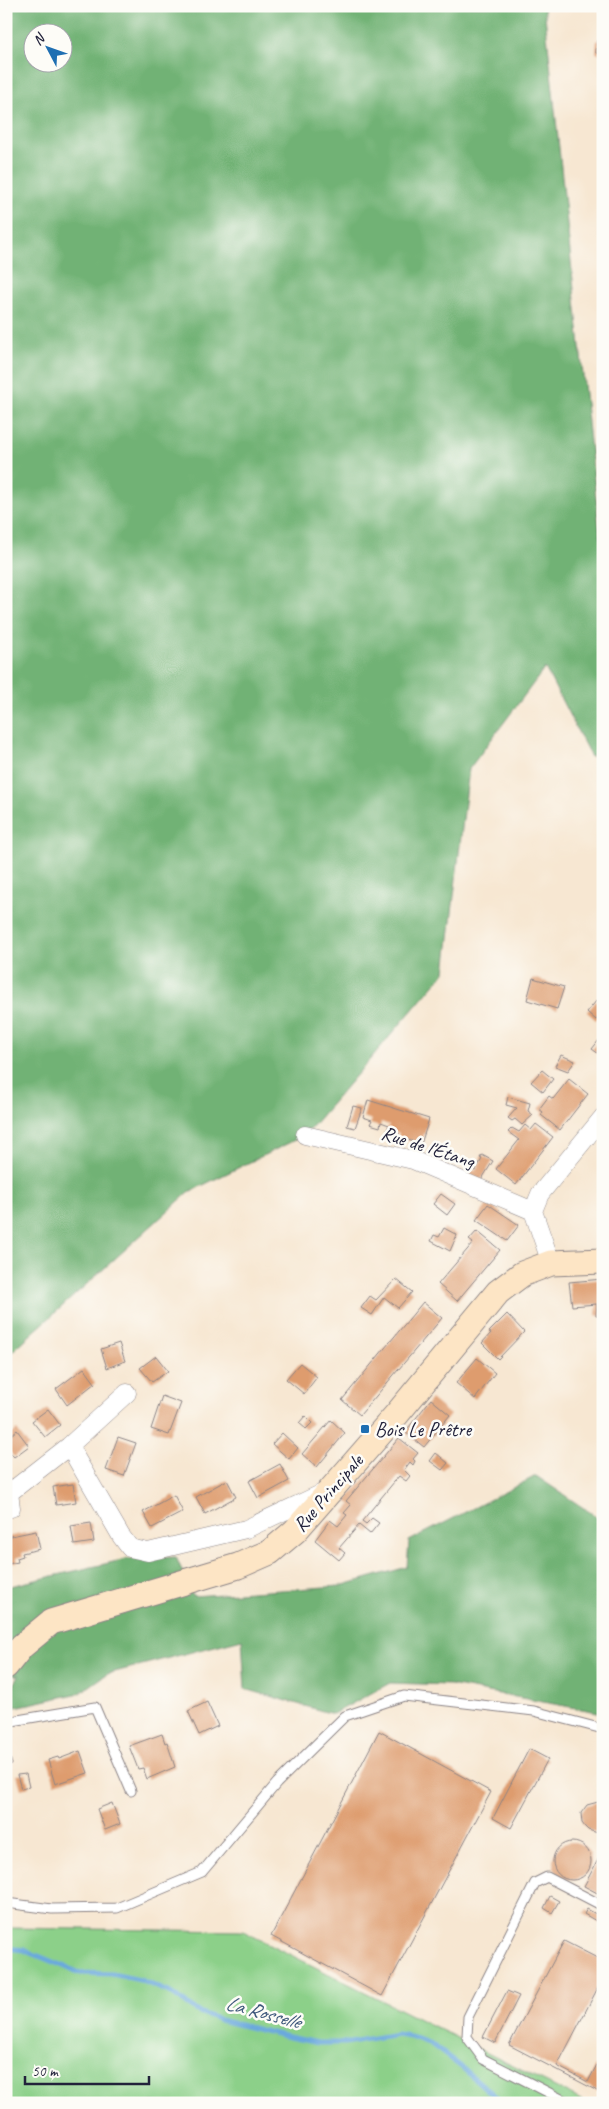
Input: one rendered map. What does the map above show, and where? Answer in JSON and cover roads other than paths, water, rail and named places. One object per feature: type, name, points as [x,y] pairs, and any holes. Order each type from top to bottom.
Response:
[{"type":"main road","name":"Rue Principale","points":[[6,1666],[22,1646],[51,1622],[238,1566],[270,1552],[295,1531],[397,1414],[498,1292],[522,1274],[552,1263],[603,1261]]},
{"type":"street","points":[[552,1263],[533,1211],[540,1194],[603,1117]]},
{"type":"street","name":"Rue de l'Étang","points":[[305,1135],[413,1160],[533,1211]]},
{"type":"street","points":[[11,1508],[9,1493],[69,1446],[127,1393]]},
{"type":"street","points":[[69,1446],[121,1536],[130,1548],[148,1552],[246,1529],[330,1490]]},
{"type":"lane","points":[[6,1902],[52,1909],[117,1908],[202,1872],[277,1783],[345,1716],[404,1696],[534,1711],[603,1729]]},
{"type":"lane","points":[[6,1722],[95,1708],[131,1791]]},
{"type":"lane","points":[[569,2103],[483,2059],[467,2037],[468,2017],[535,1883],[546,1877],[603,1906]]},
{"type":"waterway","name":"La Rosselle","points":[[6,1948],[24,1950],[80,1973],[112,1974],[140,1980],[169,1992],[199,2012],[220,2020],[284,2036],[318,2043],[345,2043],[397,2034],[410,2036],[431,2044],[464,2069],[503,2103]]},
{"type":"place","name":"Bois Le Prêtre","points":[[365,1429]]}]
